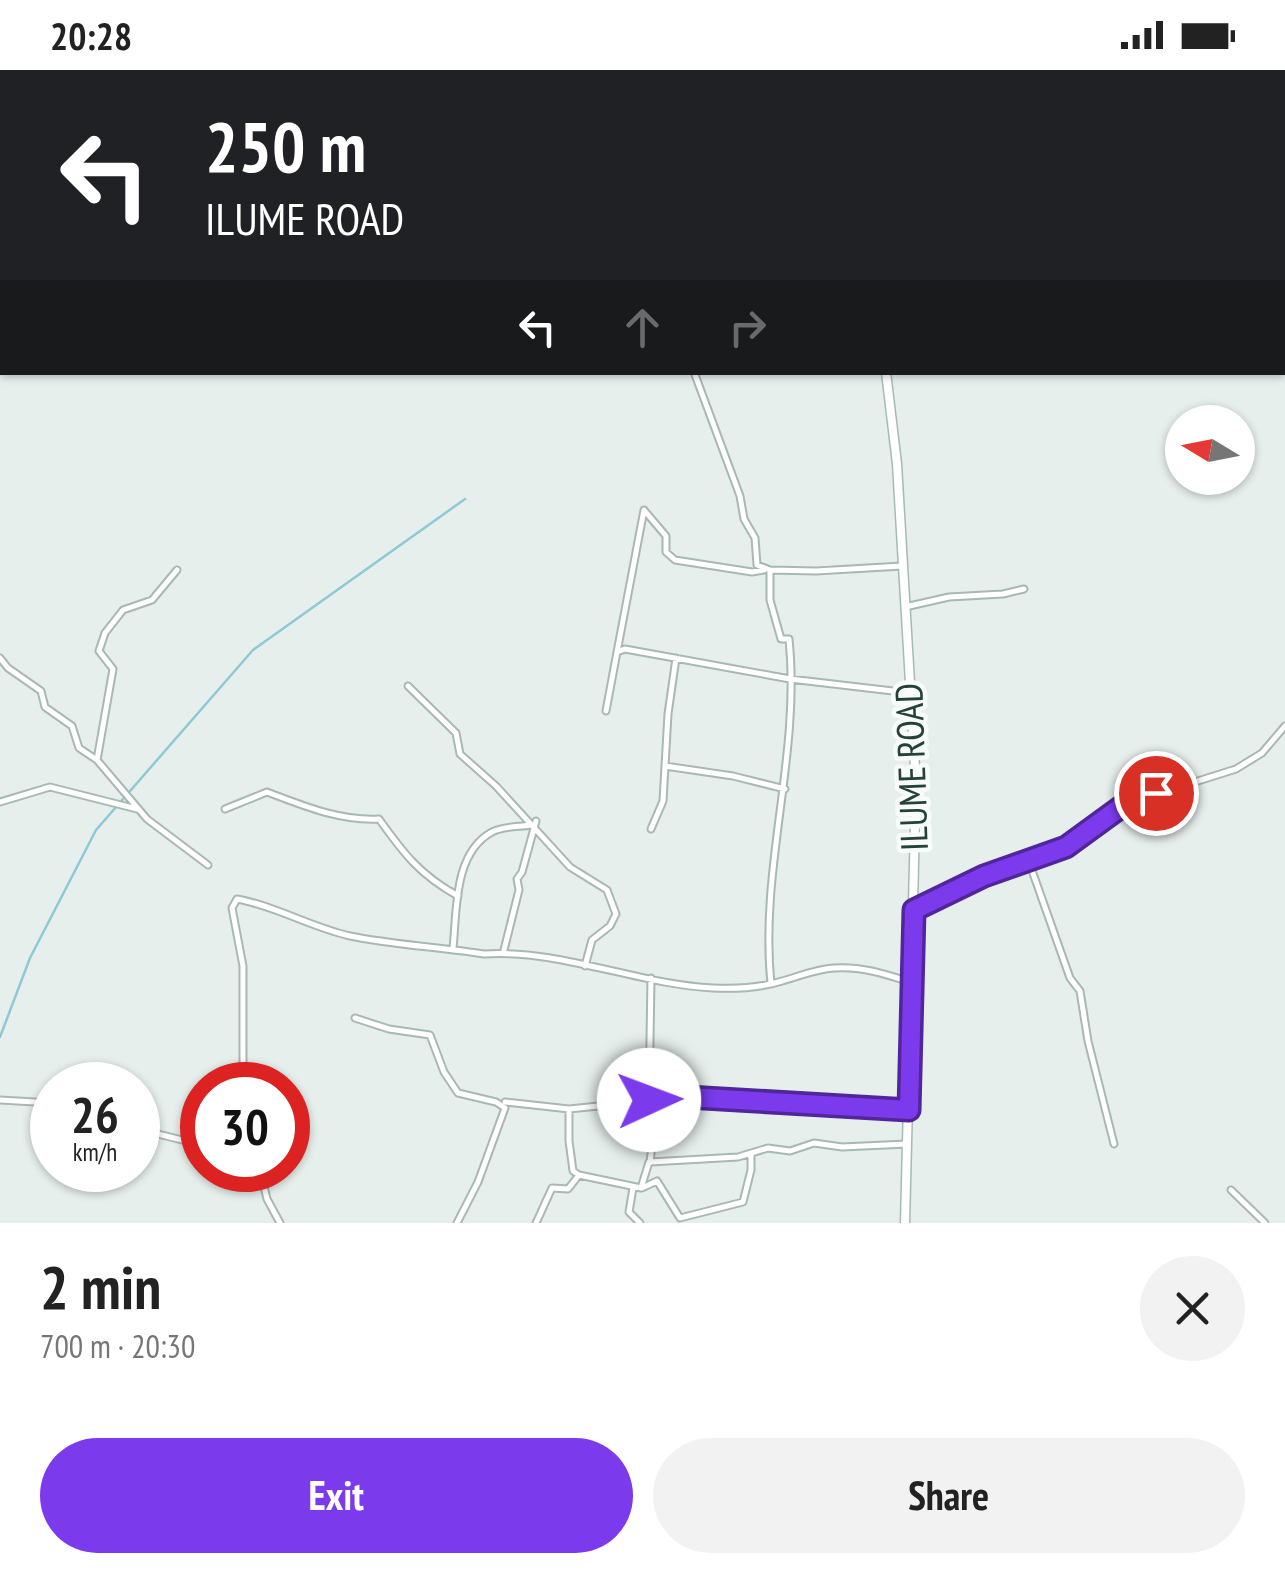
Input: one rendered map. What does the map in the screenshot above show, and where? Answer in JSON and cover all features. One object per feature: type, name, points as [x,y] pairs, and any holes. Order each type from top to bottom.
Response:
[{"type":"street","points":[[695,375],[740,496],[744,518],[756,538],[757,566],[768,570]]},
{"type":"street","name":"ILUME ROAD","points":[[886,375],[897,464],[916,784],[904,1223]]},
{"type":"street","points":[[606,711],[644,510],[666,536],[666,552],[675,560],[752,572],[902,566]]},
{"type":"street","points":[[97,760],[113,669],[99,651],[105,634],[123,610],[152,600],[177,570]]},
{"type":"street","points":[[768,570],[770,600],[781,639],[789,639],[790,679],[785,789],[777,820],[768,909],[771,984]]},
{"type":"street","points":[[904,607],[949,597],[1024,589]]},
{"type":"street","points":[[617,652],[625,649],[790,679],[910,694]]},
{"type":"street","points":[[0,658],[41,691],[45,706],[72,726],[79,748],[97,760],[147,819],[208,865]]},
{"type":"street","points":[[650,828],[663,801],[676,658]]},
{"type":"street","points":[[408,686],[456,733],[460,754],[534,824],[570,867],[607,890],[613,922],[592,940],[585,966]]},
{"type":"street","points":[[914,910],[984,876],[1066,847],[1125,804],[1236,769],[1262,753],[1285,726]]},
{"type":"street","points":[[665,766],[785,789]]},
{"type":"street","points":[[0,802],[50,787],[140,809]]},
{"type":"street","points":[[225,809],[268,792],[322,814],[379,820],[412,864],[431,881],[458,896]]},
{"type":"street","points":[[453,949],[458,896],[466,864],[489,833],[534,824]]},
{"type":"street","points":[[504,950],[518,890],[516,879],[522,872],[534,824]]},
{"type":"street","points":[[1029,860],[1070,978],[1080,991],[1088,1041],[1114,1144]]},
{"type":"street","points":[[244,1062],[243,966],[232,908],[237,899],[352,936],[484,954],[552,958],[713,988],[771,984],[838,968],[868,970],[913,984]]},
{"type":"street","points":[[642,1188],[654,1128],[649,1100],[651,978]]},
{"type":"street","points":[[355,1018],[430,1036],[444,1072],[458,1093],[505,1108],[478,1182],[457,1223]]},
{"type":"street","points":[[505,1102],[569,1109],[687,1097],[909,1110]]},
{"type":"street","points":[[0,1100],[30,1102]]},
{"type":"street","points":[[569,1109],[568,1141],[573,1171],[633,1188],[657,1181],[680,1218],[743,1202],[750,1154]]},
{"type":"street","points":[[649,1160],[704,1161],[768,1148],[790,1150],[814,1144],[908,1144]]},
{"type":"street","points":[[536,1223],[549,1189],[568,1189],[579,1174]]},
{"type":"street","points":[[633,1188],[629,1212],[640,1223]]},
{"type":"street","points":[[1230,1190],[1265,1223]]},
{"type":"street","points":[[265,1192],[280,1223]]},
{"type":"waterway","points":[[0,1037],[30,958],[96,830],[253,650],[465,499]]},
{"type":"route","points":[[649,1100],[687,1097],[909,1110],[914,910],[984,876],[1066,847],[1125,804],[1156,793]]}]
